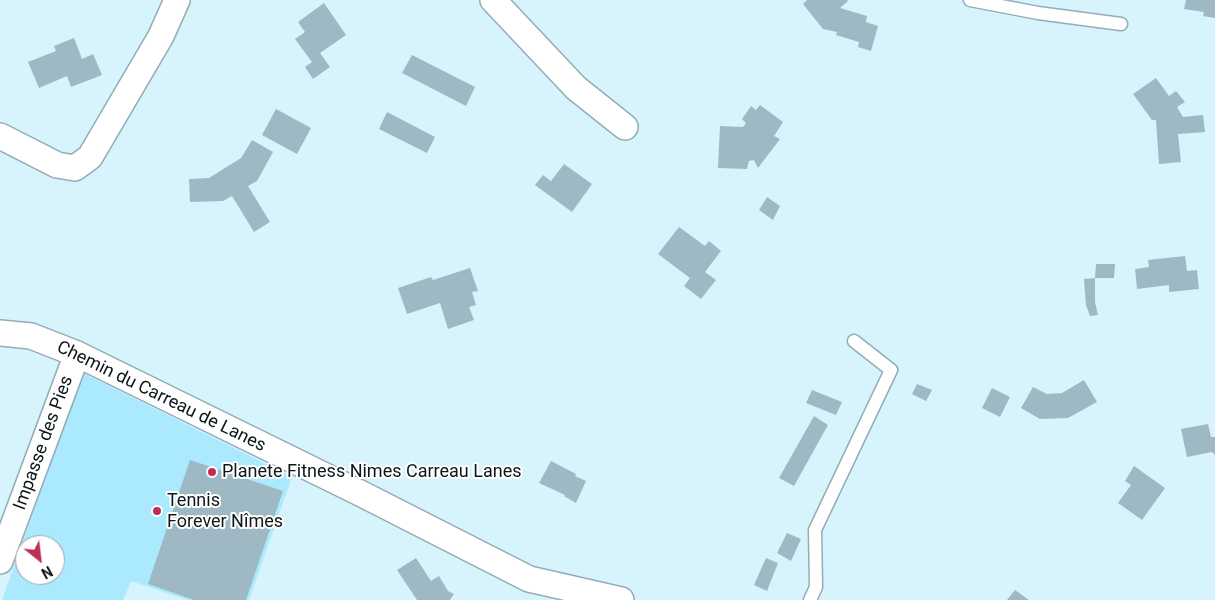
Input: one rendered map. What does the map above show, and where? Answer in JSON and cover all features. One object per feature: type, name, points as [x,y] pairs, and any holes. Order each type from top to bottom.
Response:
[{"type":"street","points":[[0,136],[57,165],[75,168],[90,157],[162,36],[177,0]]},
{"type":"street","points":[[493,0],[576,88],[625,127]]},
{"type":"street","name":"Chemin du Carreau de Lanes","points":[[0,332],[31,336],[77,354],[530,579],[621,600]]},
{"type":"street","name":"Impasse des Pies","points":[[0,561],[77,354]]},
{"type":"lane","points":[[970,0],[1038,13],[1121,24]]},
{"type":"lane","points":[[810,600],[816,587],[815,530],[891,370],[854,341]]},
{"type":"shaded area","name":"Tennis Forever Nîmes","points":[[83,373],[292,477],[249,600],[188,600],[131,581],[123,600],[2,600],[15,564],[15,585],[65,585],[65,535],[25,535]]},
{"type":"building","points":[[807,0],[847,0],[840,8],[867,16],[866,22],[878,26],[871,51],[858,47],[859,42],[836,35],[837,32],[823,29],[803,4]]},
{"type":"building","points":[[1186,0],[1215,0],[1215,18],[1203,16],[1204,12],[1184,9]]},
{"type":"building","points":[[324,3],[346,35],[320,53],[330,67],[313,79],[305,67],[312,62],[295,39],[305,32],[298,22]]},
{"type":"building","points":[[74,38],[82,59],[93,54],[102,75],[71,87],[67,76],[39,88],[28,62],[56,51],[54,46]]},
{"type":"building","points":[[412,55],[475,87],[466,106],[402,73]]},
{"type":"building","points":[[1156,78],[1169,96],[1176,91],[1185,102],[1177,107],[1183,117],[1203,115],[1205,132],[1178,134],[1181,162],[1159,164],[1156,120],[1152,120],[1133,94]]},
{"type":"building","points":[[760,105],[783,122],[774,136],[780,139],[758,168],[754,160],[749,161],[747,169],[718,168],[720,126],[743,127],[746,123],[742,119],[751,106],[756,110]]},
{"type":"building","points":[[276,109],[311,128],[297,154],[262,135]]},
{"type":"building","points":[[387,112],[435,137],[427,153],[379,129]]},
{"type":"building","points":[[252,140],[273,152],[257,181],[248,186],[270,222],[254,232],[232,196],[223,201],[190,202],[189,179],[209,178],[241,158]]},
{"type":"building","points":[[564,164],[592,184],[572,212],[535,185],[543,175],[551,181]]},
{"type":"building","points":[[767,197],[780,206],[773,220],[759,210]]},
{"type":"building","points":[[679,227],[705,246],[709,241],[721,251],[705,272],[716,280],[701,299],[684,286],[690,278],[658,254]]},
{"type":"building","points":[[1185,256],[1187,271],[1197,270],[1199,289],[1169,292],[1169,285],[1137,289],[1135,269],[1149,267],[1148,260]]},
{"type":"building","points":[[1096,264],[1115,264],[1114,278],[1095,278]]},
{"type":"building","points":[[470,268],[478,291],[472,292],[476,305],[469,307],[474,320],[448,329],[440,303],[407,314],[398,288],[431,277],[433,280]]},
{"type":"building","points":[[1095,278],[1095,302],[1098,315],[1090,316],[1086,305],[1084,279]]},
{"type":"building","points":[[1084,380],[1097,402],[1068,418],[1040,419],[1021,408],[1033,387],[1047,394],[1062,393]]},
{"type":"building","points":[[917,384],[932,390],[926,401],[912,394]]},
{"type":"building","points":[[992,388],[1010,397],[1000,417],[982,408]]},
{"type":"building","points":[[812,390],[842,402],[836,415],[806,403]]},
{"type":"building","points":[[814,416],[828,425],[794,486],[779,478]]},
{"type":"building","points":[[1208,424],[1211,437],[1215,437],[1215,455],[1212,452],[1187,457],[1181,429]]},
{"type":"building","points":[[190,460],[283,491],[246,600],[194,600],[148,584]]},
{"type":"building","points":[[551,461],[586,481],[576,503],[565,495],[539,483]]},
{"type":"building","points":[[1134,466],[1165,488],[1142,520],[1118,503],[1131,485],[1125,481]]},
{"type":"building","points":[[787,533],[801,539],[791,561],[777,553]]},
{"type":"building","points":[[416,558],[431,581],[439,576],[448,591],[454,594],[450,600],[417,600],[397,570]]},
{"type":"building","points":[[766,558],[778,563],[767,591],[754,585]]},
{"type":"building","points":[[1015,590],[1029,600],[1007,600]]},
{"type":"place","name":"Planete Fitness Nimes Carreau Lanes","points":[[212,472]]},
{"type":"place","name":"Tennis Forever Nîmes","points":[[157,511]]}]
